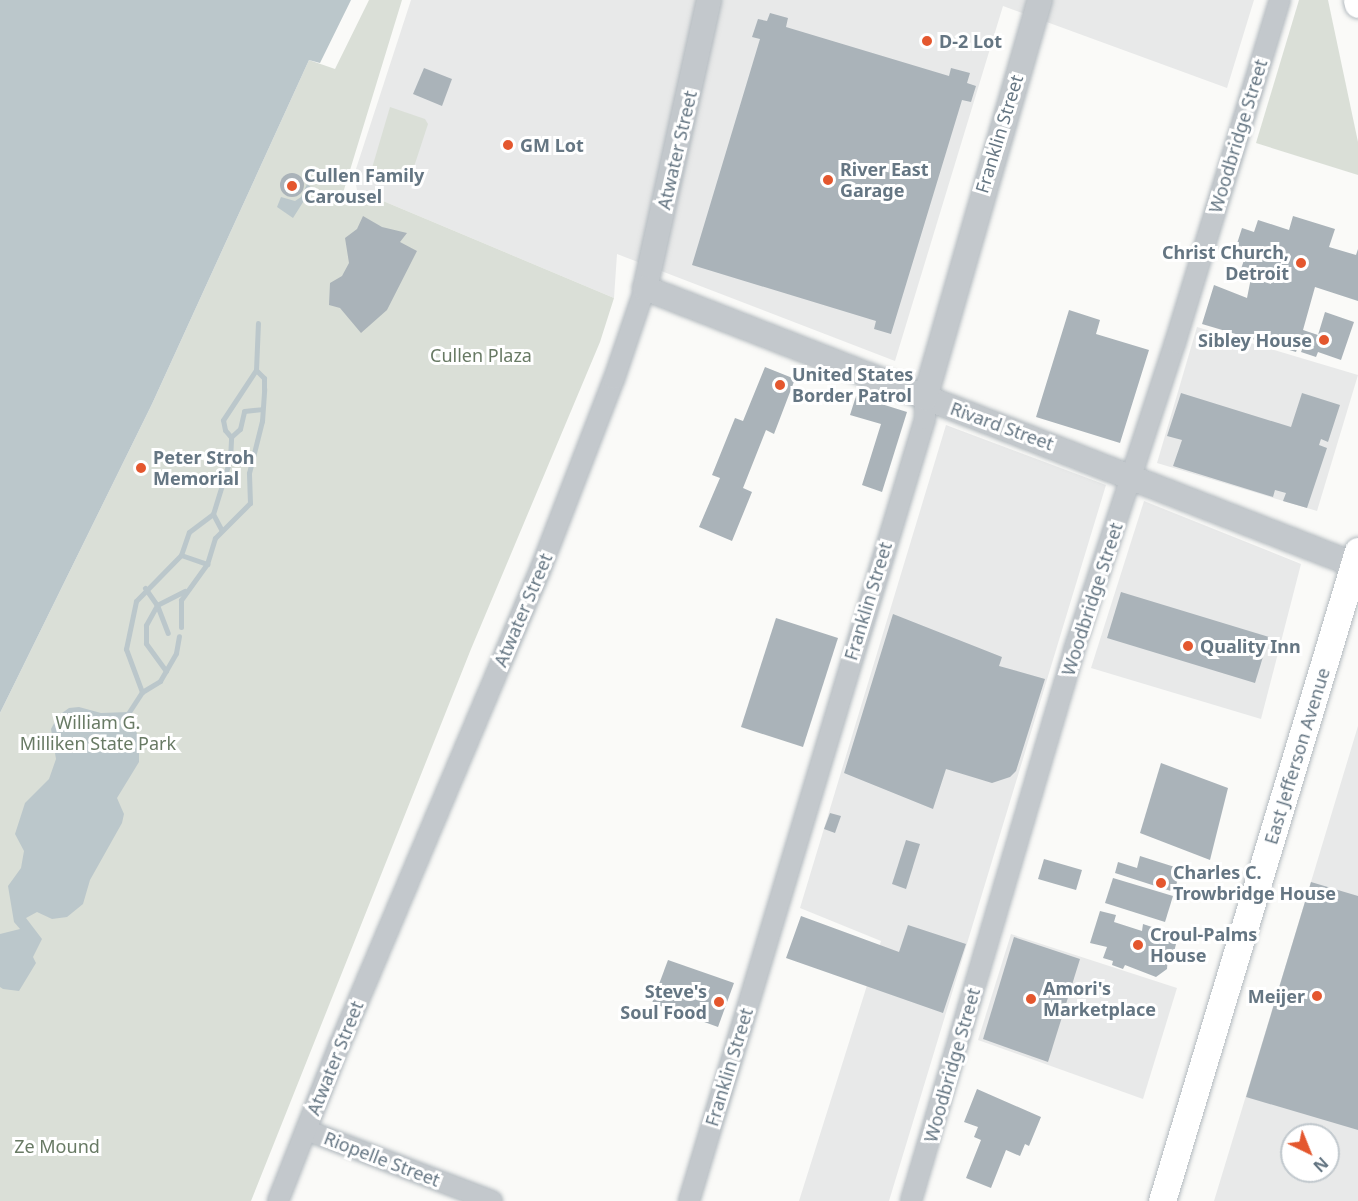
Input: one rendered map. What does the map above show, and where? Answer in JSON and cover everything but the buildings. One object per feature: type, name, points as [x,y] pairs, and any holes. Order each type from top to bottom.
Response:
[{"type":"main road","name":"East Jefferson Avenue","points":[[1162,1201],[1357,561]]},
{"type":"street","name":"Atwater Street","points":[[278,1201],[539,573],[614,379],[645,288],[709,0]]},
{"type":"street","name":"Franklin Street","points":[[689,1201],[925,419],[925,398],[1040,0]]},
{"type":"street","name":"Woodbridge Street","points":[[911,1201],[1076,644],[1132,475],[1280,0]]},
{"type":"street","name":"Rivard Street","points":[[645,288],[925,398],[1357,561]]},
{"type":"street","name":"Riopelle Street","points":[[306,1130],[492,1201]]},
{"type":"shaded area","points":[[0,0],[351,0],[320,63],[309,60],[152,404],[0,713]]},
{"type":"shaded area","points":[[411,0],[1254,0],[1227,88],[1003,6],[895,361],[617,254],[614,298],[357,190],[354,175]]},
{"type":"shaded area","points":[[307,184],[312,188],[293,218],[277,207],[281,197],[295,201],[301,197]]},
{"type":"shaded area","points":[[1197,327],[1358,375],[1317,511],[1157,463]]},
{"type":"shaded area","points":[[946,425],[1106,485],[889,1201],[799,1201],[881,941],[800,908]]},
{"type":"shaded area","points":[[1144,501],[1301,564],[1261,719],[1091,668]]},
{"type":"shaded area","points":[[79,707],[101,713],[129,712],[139,739],[139,762],[117,798],[124,814],[122,823],[90,880],[83,904],[67,917],[52,919],[37,912],[26,918],[42,939],[33,957],[36,963],[19,991],[3,989],[0,987],[0,934],[20,929],[14,922],[8,886],[21,868],[24,851],[15,834],[25,803],[49,779],[56,759],[51,729],[58,716],[69,708]]},
{"type":"shaded area","name":"Meijer","points":[[1358,726],[1358,1201],[1214,1201]]},
{"type":"shaded area","points":[[1011,934],[1177,988],[1143,1099],[978,1040]]},
{"type":"green space","points":[[369,0],[402,0],[343,193],[357,190],[614,298],[600,342],[471,649],[251,1201],[0,1201],[0,713],[152,404],[309,60],[335,69]]},
{"type":"green space","points":[[1299,0],[1328,0],[1358,142],[1358,175],[1256,143]]},
{"type":"green space","points":[[390,107],[425,119],[428,124],[410,179],[372,168]]},
{"type":"waterway","points":[[181,627],[181,600],[207,564],[215,538],[250,503],[249,473],[262,421],[264,389],[264,378],[256,370],[258,323]]},
{"type":"waterway","points":[[231,437],[225,430],[223,420],[256,370]]},
{"type":"waterway","points":[[230,459],[231,437],[240,429],[244,411],[262,409]]},
{"type":"waterway","points":[[142,692],[126,649],[136,601],[181,555],[189,532],[213,514],[230,459],[251,461]]},
{"type":"waterway","points":[[213,514],[221,529]]},
{"type":"waterway","points":[[181,555],[207,564]]},
{"type":"waterway","points":[[145,588],[157,605],[168,633]]},
{"type":"waterway","points":[[166,671],[146,643],[146,625],[157,605],[185,591]]},
{"type":"waterway","points":[[129,712],[142,692],[160,681],[176,653],[179,636]]},
{"type":"place","name":"D-2 Lot","points":[[927,41]]},
{"type":"place","name":"GM Lot","points":[[508,145]]},
{"type":"place","name":"River East Garage","points":[[828,180]]},
{"type":"place","name":"Cullen Family Carousel","points":[[292,186]]},
{"type":"place","name":"Christ Church, Detroit","points":[[1301,263]]},
{"type":"place","name":"Sibley House","points":[[1324,340]]},
{"type":"place","name":"United States Border Patrol","points":[[780,385]]},
{"type":"place","name":"Peter Stroh Memorial","points":[[141,468]]},
{"type":"place","name":"Quality Inn","points":[[1188,646]]},
{"type":"place","name":"Charles C. Trowbridge House","points":[[1161,883]]},
{"type":"place","name":"Croul-Palms House","points":[[1138,945]]},
{"type":"place","name":"Meijer","points":[[1317,996]]},
{"type":"place","name":"Amori's Marketplace","points":[[1031,999]]},
{"type":"place","name":"Steve's Soul Food","points":[[719,1002]]},
{"type":"park label","name":"Cullen Plaza","points":[[481,355]]},
{"type":"park label","name":"William G. Milliken State Park","points":[[98,733]]},
{"type":"park label","name":"Ze Mound","points":[[57,1146]]}]
